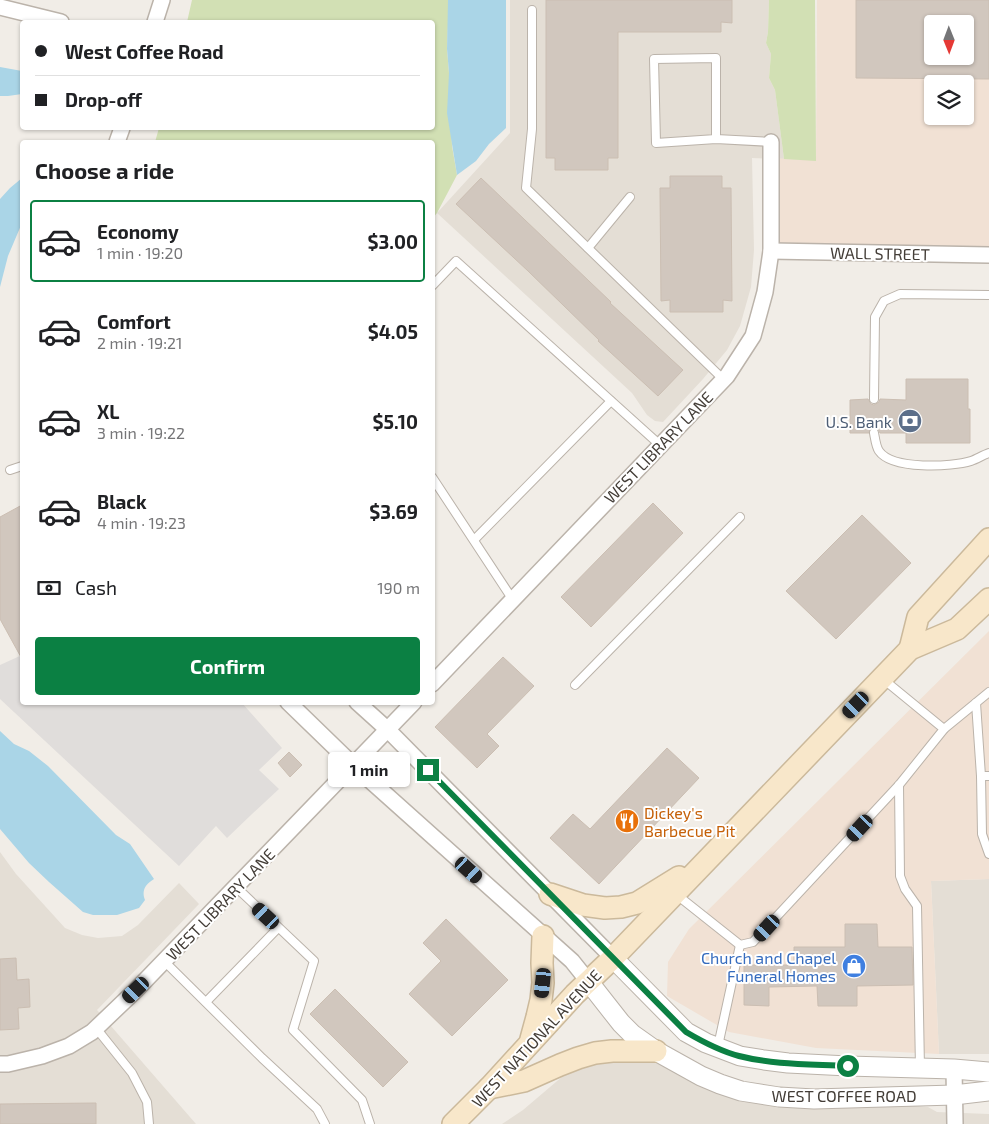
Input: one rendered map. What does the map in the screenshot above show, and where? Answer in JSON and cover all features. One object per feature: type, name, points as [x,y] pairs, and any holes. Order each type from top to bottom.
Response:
[{"type":"main road","points":[[910,649],[918,617],[989,539]]},
{"type":"main road","points":[[550,894],[583,905],[605,908],[637,904],[671,889],[712,854],[910,649],[957,629],[989,599]]},
{"type":"main road","name":"WEST NATIONAL AVENUE","points":[[454,1124],[588,981],[612,958],[671,889]]},
{"type":"main road","points":[[529,1044],[541,1000],[543,936]]},
{"type":"main road","points":[[489,1088],[524,1081],[578,1058],[595,1053],[656,1051]]},
{"type":"street","points":[[156,20],[162,0]]},
{"type":"street","points":[[0,7],[53,20]]},
{"type":"street","name":"WEST LIBRARY LANE","points":[[435,681],[723,379],[753,336],[765,292],[771,250],[771,142]]},
{"type":"street","name":"WALL STREET","points":[[771,250],[989,255]]},
{"type":"street","points":[[291,705],[354,766],[572,961],[588,981]]},
{"type":"street","points":[[360,705],[388,730],[612,958]]},
{"type":"street","name":"WEST LIBRARY LANE","points":[[0,1064],[42,1056],[69,1046],[96,1028],[164,961],[411,705]]},
{"type":"street","name":"WEST COFFEE ROAD","points":[[612,958],[686,1032],[706,1043],[740,1056],[788,1063],[954,1068],[989,1072]]},
{"type":"street","name":"WEST COFFEE ROAD","points":[[588,981],[632,1034],[681,1066],[720,1084],[779,1097],[814,1099],[954,1095],[989,1091]]},
{"type":"street","points":[[954,1068],[955,1124]]},
{"type":"lane","points":[[532,10],[532,129],[526,188],[723,379]]},
{"type":"lane","points":[[716,139],[716,58],[654,59],[656,143],[716,139],[771,142]]},
{"type":"lane","points":[[588,248],[630,197]]},
{"type":"lane","points":[[435,283],[456,261],[660,445]]},
{"type":"lane","points":[[874,399],[875,317],[884,301],[900,294],[989,295]]},
{"type":"lane","points":[[474,540],[611,401]]},
{"type":"lane","points":[[874,433],[878,450],[886,459],[912,465],[944,466],[971,461],[989,453]]},
{"type":"lane","points":[[10,470],[20,467]]},
{"type":"lane","points":[[435,482],[513,600]]},
{"type":"lane","points":[[575,685],[740,517]]},
{"type":"lane","points":[[882,678],[944,729]]},
{"type":"lane","points":[[671,889],[740,944],[754,942],[899,785],[944,729],[989,692]]},
{"type":"lane","points":[[976,703],[985,776],[982,834],[989,854]]},
{"type":"lane","points":[[899,785],[900,876],[905,889],[917,906],[920,1068]]},
{"type":"lane","points":[[236,887],[314,961],[293,1030],[362,1100],[370,1124]]},
{"type":"lane","points":[[206,1002],[278,928]]},
{"type":"lane","points":[[718,1048],[740,944]]},
{"type":"lane","points":[[164,961],[262,1058],[317,1109],[325,1124]]},
{"type":"lane","points":[[96,1028],[132,1073],[147,1102],[149,1124]]},
{"type":"shaded area","points":[[510,0],[769,0],[766,43],[771,54],[769,78],[775,90],[784,159],[752,158],[754,250],[751,287],[740,326],[727,350],[663,422],[655,421],[647,415],[632,393],[437,213],[510,133]]},
{"type":"shaded area","points":[[817,0],[989,0],[989,256],[771,251],[771,158],[816,160]]},
{"type":"shaded area","points":[[989,631],[989,879],[931,881],[939,1054],[816,1048],[729,1032],[667,996],[668,962],[689,929]]},
{"type":"shaded area","points":[[20,656],[20,705],[244,705],[282,748],[259,770],[279,789],[227,838],[216,826],[179,866],[0,699],[0,665]]},
{"type":"shaded area","points":[[0,852],[16,874],[65,928],[82,935],[98,938],[122,936],[138,925],[179,883],[199,904],[97,1010],[196,1124],[0,1124]]},
{"type":"shaded area","points":[[989,879],[989,1054],[939,1054],[931,881]]},
{"type":"shaded area","points":[[603,1060],[653,1061],[669,1069],[783,1106],[928,1107],[937,1112],[989,1114],[989,1124],[502,1124],[523,1110],[563,1076]]},
{"type":"green space","points":[[192,0],[449,0],[447,49],[452,146],[457,175],[437,213],[435,216],[435,140],[156,140],[158,130],[435,130],[435,20],[187,20]]},
{"type":"green space","points":[[769,0],[815,0],[816,161],[784,159],[775,90],[769,78],[771,54],[766,43]]},
{"type":"water","points":[[448,0],[506,0],[506,128],[489,144],[476,161],[457,175],[447,113],[449,73],[447,49]]},
{"type":"water","points":[[0,67],[20,71],[20,94],[0,96]]},
{"type":"water","points":[[20,180],[20,228],[8,256],[0,287],[0,199]]},
{"type":"water","points":[[0,731],[14,744],[29,751],[48,766],[116,835],[130,844],[154,879],[145,888],[145,900],[139,908],[117,915],[93,915],[83,912],[29,863],[0,829]]},
{"type":"building","points":[[546,0],[732,0],[732,23],[721,22],[721,32],[618,32],[618,158],[608,158],[608,170],[555,170],[555,158],[546,158]]},
{"type":"building","points":[[856,0],[989,0],[989,79],[974,79],[974,75],[924,75],[924,79],[856,78]]},
{"type":"building","points":[[670,176],[722,176],[722,188],[731,188],[732,301],[723,300],[723,312],[670,312],[670,300],[661,301],[660,188],[670,188]]},
{"type":"building","points":[[481,178],[610,303],[683,370],[658,396],[456,204]]},
{"type":"building","name":"U.S. Bank","points":[[906,379],[968,379],[970,443],[906,443],[906,433],[880,433],[878,429],[873,427],[869,433],[850,433],[850,400],[868,399],[874,405],[880,399],[906,400]]},
{"type":"building","points":[[653,503],[683,533],[591,627],[561,597]]},
{"type":"building","points":[[20,506],[20,655],[0,619],[0,517]]},
{"type":"building","points":[[862,515],[911,563],[836,639],[786,591]]},
{"type":"building","points":[[503,657],[534,686],[487,734],[499,746],[477,768],[435,727]]},
{"type":"building","name":"Dickey's Barbecue Pit","points":[[667,748],[699,778],[599,884],[550,838],[573,814],[590,829]]},
{"type":"building","points":[[289,752],[302,765],[290,777],[278,763]]},
{"type":"building","points":[[446,919],[508,980],[452,1036],[409,994],[441,961],[423,943]]},
{"type":"building","name":"Church and Chapel Funeral Homes","points":[[845,924],[877,924],[878,947],[912,947],[913,985],[857,986],[857,1006],[818,1006],[817,986],[769,987],[769,1006],[744,1005],[744,965],[794,965],[794,947],[845,947]]},
{"type":"building","points":[[16,958],[17,980],[29,979],[30,1007],[18,1008],[19,1029],[0,1030],[0,959]]},
{"type":"building","points":[[335,989],[408,1062],[383,1087],[310,1014]]},
{"type":"building","points":[[96,1103],[96,1124],[0,1124],[0,1104]]},
{"type":"place","name":"U.S. Bank","points":[[910,421]]},
{"type":"place","name":"Dickey's Barbecue Pit","points":[[627,821]]},
{"type":"place","name":"Church and Chapel Funeral Homes","points":[[854,966]]},
{"type":"route","points":[[428,770],[686,1032],[706,1043],[740,1056],[788,1063],[848,1066]]}]
